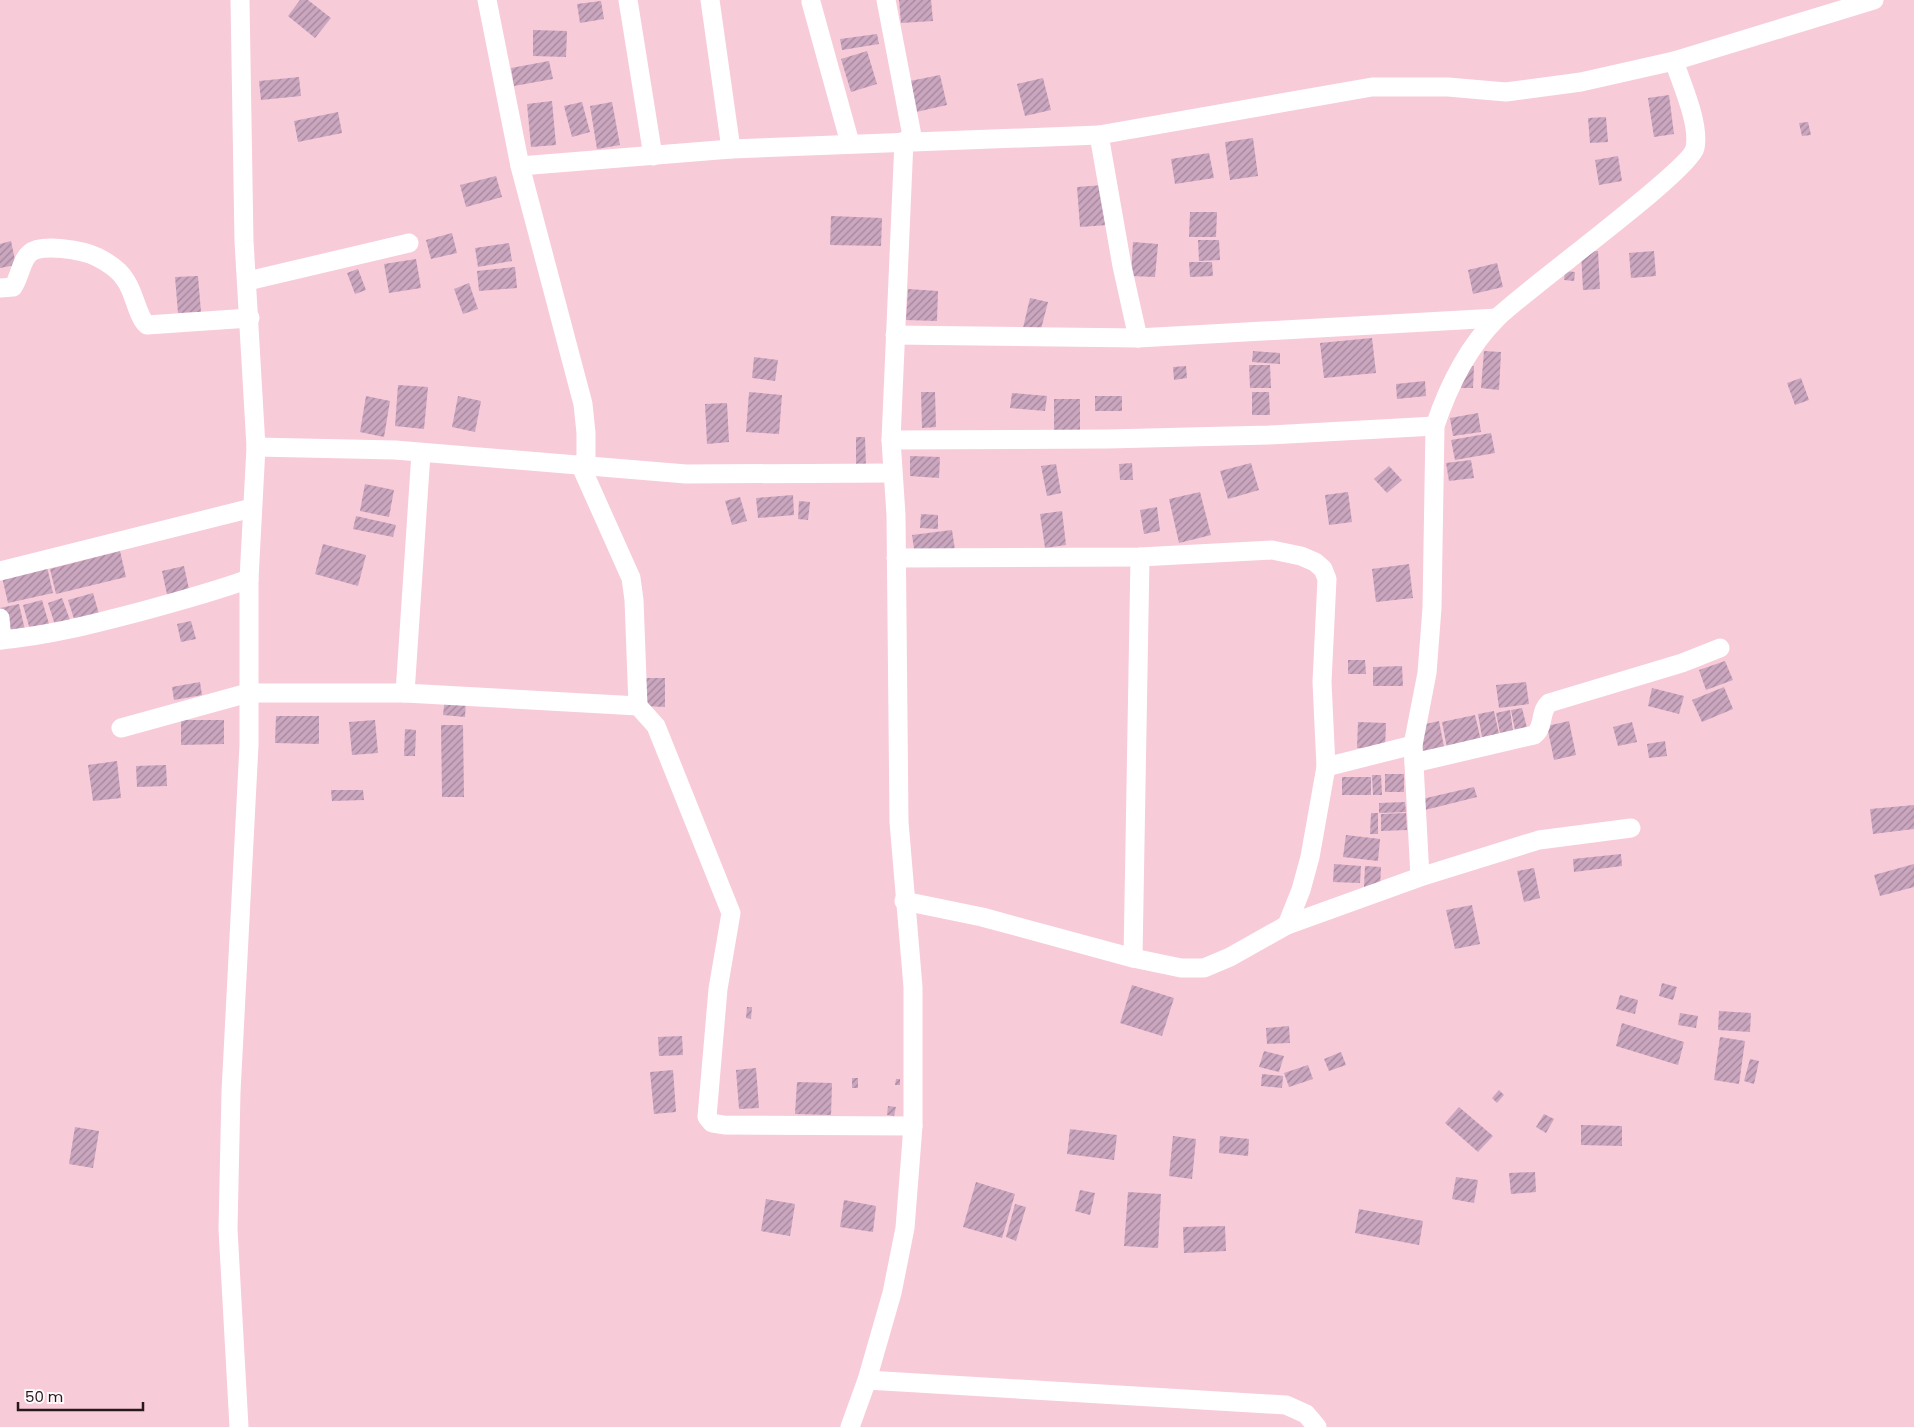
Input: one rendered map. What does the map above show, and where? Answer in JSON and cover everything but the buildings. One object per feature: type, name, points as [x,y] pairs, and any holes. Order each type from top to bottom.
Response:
[{"type":"street","points":[[239,1427],[228,1229],[230,1092],[249,745],[249,579],[256,447],[248,281],[244,241],[240,0]]},
{"type":"street","points":[[487,0],[520,166],[583,404],[586,433],[583,464],[631,578],[634,600],[638,706],[656,726],[731,913],[718,989],[707,1118],[712,1123],[724,1125],[913,1126]]},
{"type":"street","points":[[628,0],[652,156]]},
{"type":"street","points":[[710,0],[731,149]]},
{"type":"street","points":[[850,1427],[867,1380],[892,1294],[905,1228],[913,1126],[913,987],[904,901],[899,813],[896,515],[891,440],[895,335],[909,141],[886,0]]},
{"type":"street","points":[[520,166],[731,149],[1100,135],[1372,87],[1448,87],[1506,92],[1581,82],[1674,61],[1874,0]]},
{"type":"street","points":[[811,2],[850,143]]},
{"type":"street","points":[[1420,878],[1414,754],[1427,673],[1432,608],[1436,426],[1464,359],[1497,318],[1534,285],[1682,166],[1695,151],[1696,132],[1674,61]]},
{"type":"street","points":[[1100,135],[1122,266],[1138,338]]},
{"type":"street","points":[[248,281],[409,243]]},
{"type":"street","points":[[0,288],[13,287],[27,254],[34,249],[42,247],[70,250],[96,256],[115,268],[133,292],[143,322],[147,325],[250,318]]},
{"type":"street","points":[[895,335],[1138,338],[1497,318]]},
{"type":"street","points":[[891,440],[1117,439],[1269,435],[1436,426]]},
{"type":"street","points":[[256,447],[421,452],[686,474],[892,473]]},
{"type":"street","points":[[405,693],[421,452]]},
{"type":"street","points":[[0,571],[252,508]]},
{"type":"street","points":[[896,558],[1140,557],[1272,550],[1301,556],[1316,562],[1323,569],[1327,579],[1322,682],[1326,767],[1310,857],[1301,890],[1287,925]]},
{"type":"street","points":[[1133,958],[1140,557]]},
{"type":"street","points":[[0,618],[1,640],[77,628],[222,589],[249,579]]},
{"type":"street","points":[[1326,767],[1534,735],[1540,729],[1543,712],[1549,703],[1682,663],[1720,648]]},
{"type":"street","points":[[121,728],[248,693],[405,693],[638,706]]},
{"type":"street","points":[[904,901],[982,917],[1133,958],[1181,968],[1204,968],[1230,957],[1287,925],[1420,878],[1539,840],[1631,828]]},
{"type":"street","points":[[867,1380],[1286,1405],[1306,1414],[1318,1427]]}]
